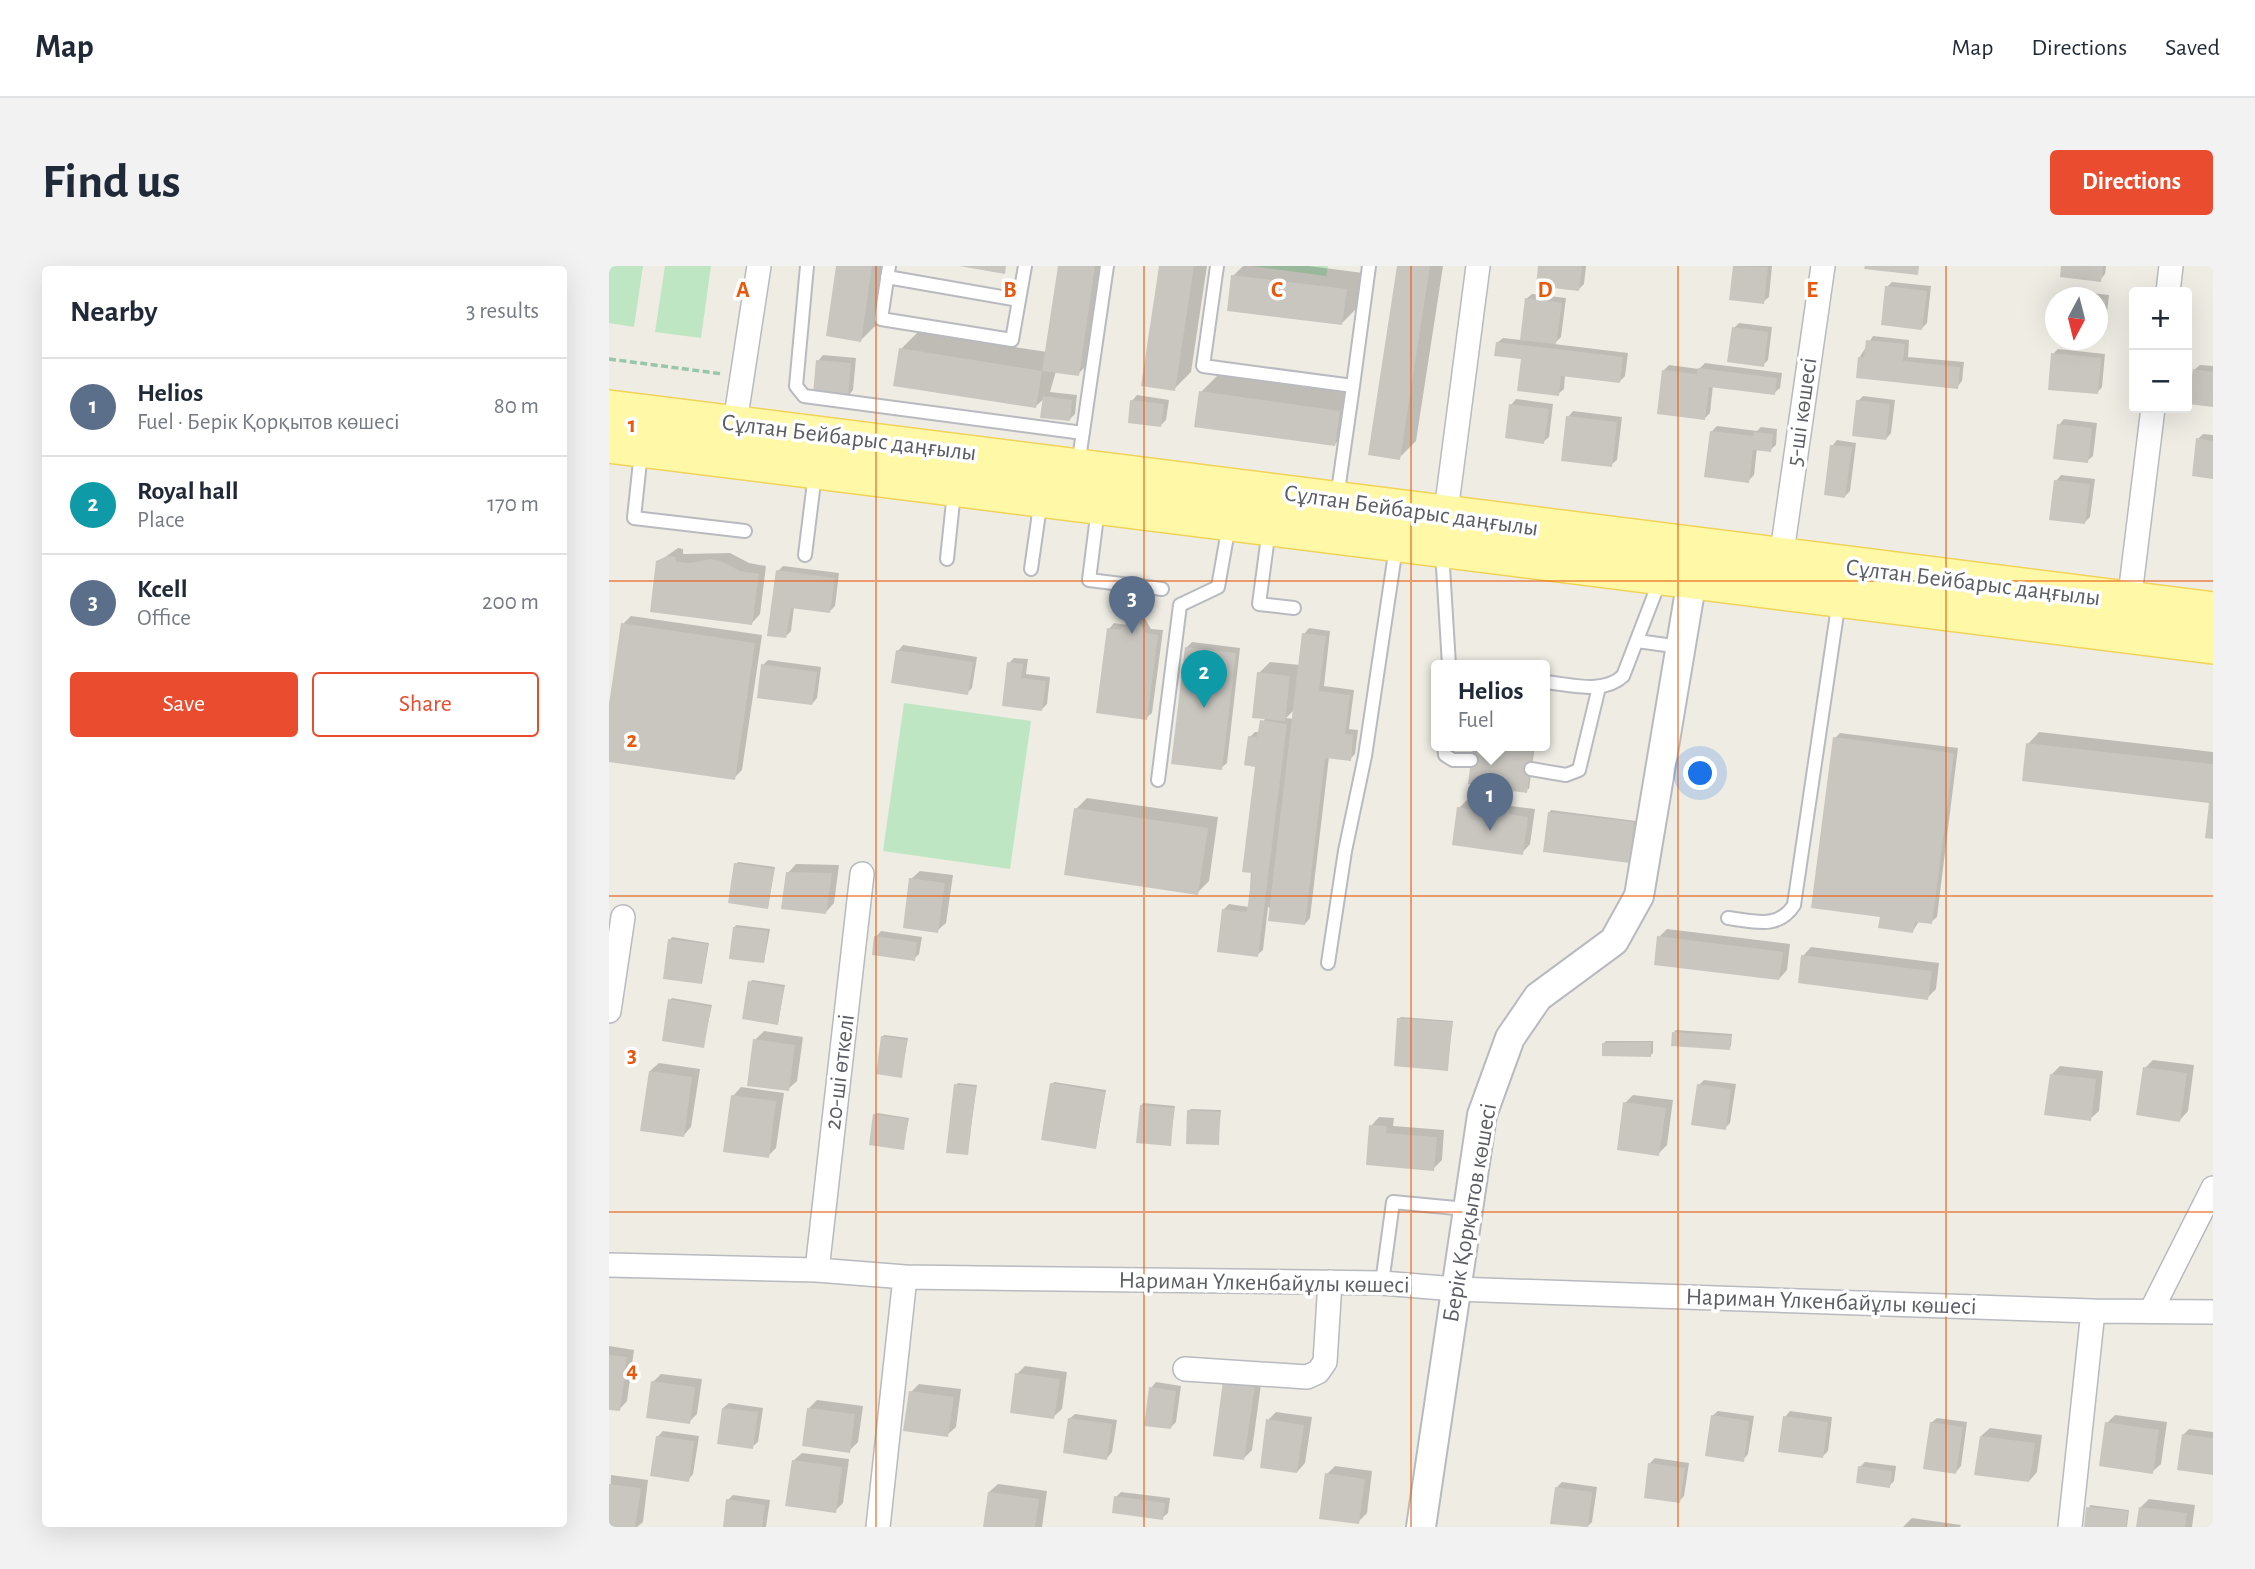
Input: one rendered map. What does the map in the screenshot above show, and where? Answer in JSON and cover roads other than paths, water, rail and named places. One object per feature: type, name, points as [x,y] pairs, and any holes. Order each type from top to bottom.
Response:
[{"type":"main road","name":"Сұлтан Бейбарыс даңғылы","points":[[609,408],[732,442],[815,470],[1041,499],[1270,525],[1396,543],[1443,533],[1781,559],[2213,611]]},
{"type":"main road","name":"Сұлтан Бейбарыс даңғылы","points":[[625,446],[732,442],[1081,450],[1336,501],[1443,533],[1677,578],[2213,645]]},
{"type":"street","points":[[732,442],[759,266]]},
{"type":"street","points":[[1443,533],[1478,266]]},
{"type":"street","name":"5-ші көшесі","points":[[1781,559],[1823,266]]},
{"type":"street","points":[[2169,287],[2171,266]]},
{"type":"street","points":[[2129,603],[2152,413]]},
{"type":"street","name":"Берік Қорқытов көшесі","points":[[1421,1527],[1482,1115],[1510,1038],[1538,997],[1614,941],[1639,896],[1681,647],[1677,578]]},
{"type":"street","name":"20-ші өткелі","points":[[817,1270],[862,874]]},
{"type":"street","points":[[609,1011],[623,917]]},
{"type":"street","points":[[2151,1311],[2213,1188]]},
{"type":"street","name":"Нариман Үлкенбайұлы көшесі","points":[[609,1265],[817,1270],[905,1277],[1382,1283],[1455,1289],[2093,1311],[2213,1311]]},
{"type":"street","points":[[878,1527],[905,1277]]},
{"type":"street","points":[[1185,1368],[1307,1377],[1318,1372],[1325,1362],[1330,1282]]},
{"type":"street","points":[[2070,1527],[2093,1311]]},
{"type":"lane","points":[[807,266],[796,387],[804,396],[1081,450],[1107,266]]},
{"type":"lane","points":[[1019,300],[888,272],[881,319],[1012,341],[1025,266]]},
{"type":"lane","points":[[1217,266],[1203,366],[1353,386]]},
{"type":"lane","points":[[1336,501],[1369,266]]},
{"type":"lane","points":[[625,446],[633,518],[745,531]]},
{"type":"lane","points":[[805,555],[815,470]]},
{"type":"lane","points":[[947,559],[955,488]]},
{"type":"lane","points":[[1031,569],[1041,499]]},
{"type":"lane","points":[[1098,504],[1089,580],[1162,589]]},
{"type":"lane","points":[[1158,780],[1181,606],[1219,587],[1229,521]]},
{"type":"lane","points":[[1270,525],[1259,604],[1294,608]]},
{"type":"lane","points":[[1443,533],[1450,660]]},
{"type":"lane","points":[[1328,963],[1345,851],[1365,756],[1396,543]]},
{"type":"lane","points":[[1550,683],[1599,687],[1613,685],[1623,676],[1637,641],[1677,578]]},
{"type":"lane","points":[[1728,918],[1772,923],[1787,917],[1794,905],[1839,599]]},
{"type":"lane","points":[[1637,641],[1681,647]]},
{"type":"lane","points":[[1531,769],[1566,775],[1579,770],[1599,687]]},
{"type":"lane","points":[[1445,751],[1445,755],[1453,760],[1471,760]]},
{"type":"lane","points":[[1382,1283],[1393,1202],[1466,1209]]},
{"type":"place","name":"Kcell","points":[[1132,634]]},
{"type":"place","name":"Royal hall","points":[[1204,708]]},
{"type":"place","name":"Helios","points":[[1490,831]]}]
